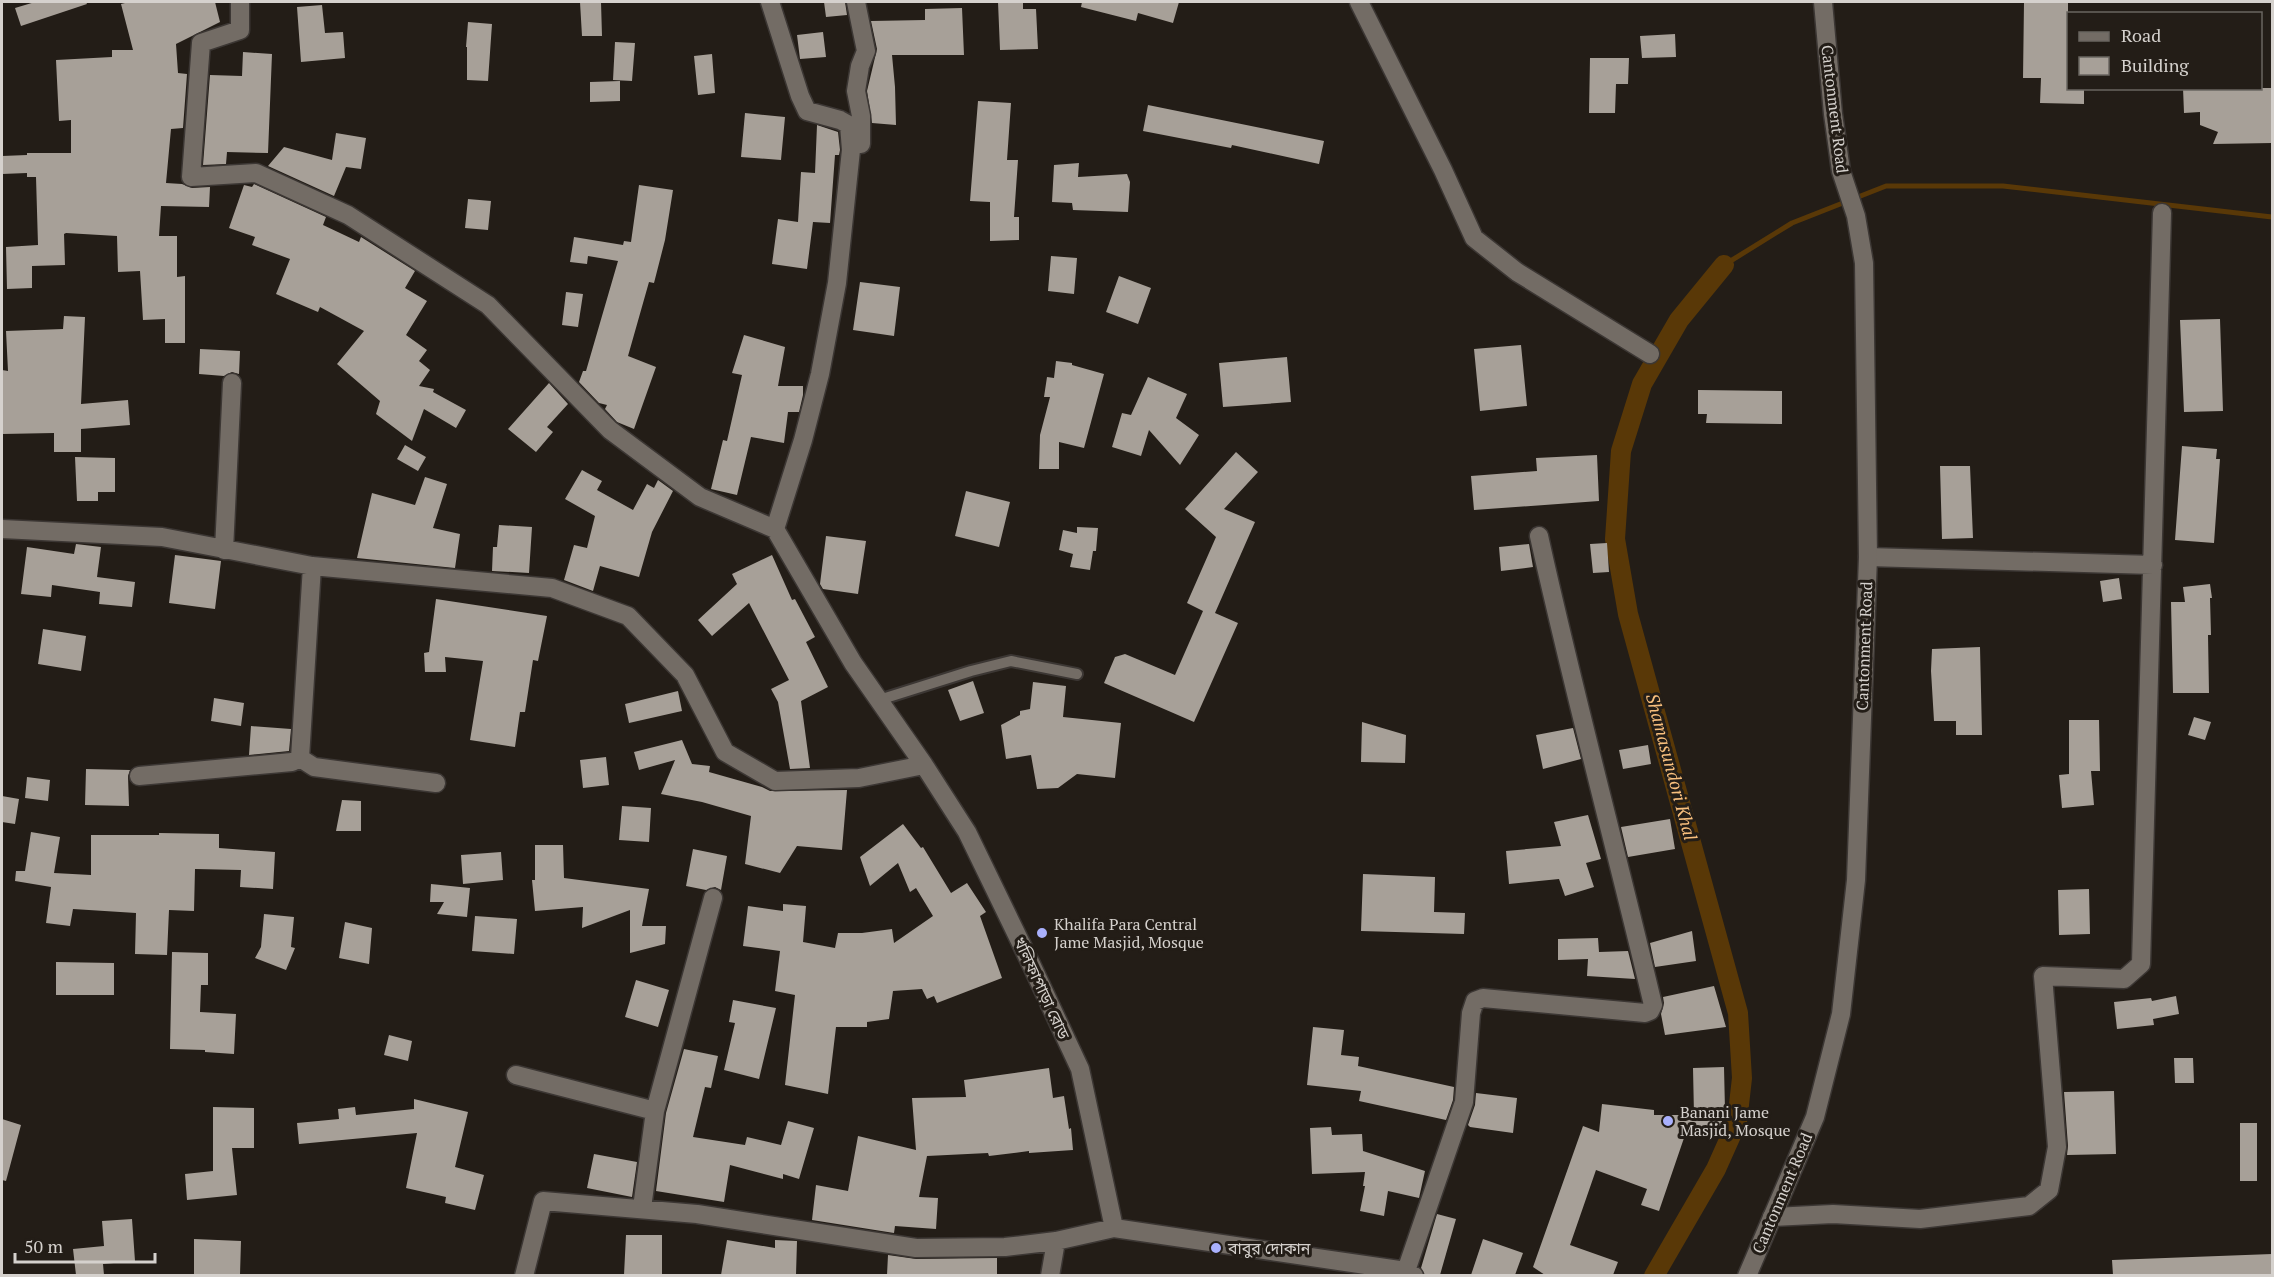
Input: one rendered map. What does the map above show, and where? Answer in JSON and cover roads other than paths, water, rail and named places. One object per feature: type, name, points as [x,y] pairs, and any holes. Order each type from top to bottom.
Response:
[{"type":"street","points":[[240,2],[240,30],[201,43],[191,177],[256,173],[348,215],[488,305],[610,430],[700,497],[775,529],[803,440],[820,374],[837,283],[851,150],[849,125],[840,120],[807,111],[800,96],[770,2]]},
{"type":"street","points":[[851,150],[861,149],[861,116],[856,91],[860,66],[866,51],[856,2]]},
{"type":"street","points":[[1359,2],[1443,170],[1474,238],[1517,272],[1650,354]]},
{"type":"street","name":"Cantonment Road","points":[[1747,1275],[1815,1117],[1841,1014],[1856,880],[1868,557],[1864,264],[1856,216],[1842,171],[1833,114],[1823,2]]},
{"type":"street","points":[[1772,1217],[1833,1214],[1920,1219],[2030,1206],[2049,1190],[2057,1147],[2043,976],[2124,979],[2141,964],[2162,213]]},
{"type":"street","points":[[224,549],[232,382]]},
{"type":"street","points":[[2,529],[162,537],[312,566],[552,588],[628,616],[685,675],[725,752],[775,781],[859,778],[924,765]]},
{"type":"street","name":"খলিফাপাড়া রোড","points":[[775,529],[853,663],[924,765],[966,832],[1080,1069],[1114,1228]]},
{"type":"street","points":[[524,1275],[543,1201],[697,1214],[916,1248],[1005,1247],[1056,1241],[1114,1228],[1410,1273],[1464,1102],[1471,1013],[1475,1001],[1483,998],[1645,1013],[1650,1011],[1653,1005],[1566,656],[1539,536]]},
{"type":"street","points":[[1868,557],[2153,565]]},
{"type":"street","points":[[300,758],[312,566]]},
{"type":"street","points":[[139,776],[292,762],[300,758]]},
{"type":"street","points":[[300,758],[314,767],[435,783]]},
{"type":"street","points":[[642,1208],[656,1111],[713,898]]},
{"type":"street","points":[[516,1075],[656,1111]]},
{"type":"street","points":[[1050,1275],[1056,1241]]},
{"type":"lane","points":[[879,700],[971,671],[1011,662],[1077,674]]},
{"type":"waterway","points":[[1724,265],[1792,223],[1886,186],[2003,186],[2272,217]]},
{"type":"waterway","name":"Shamasundori Khal","points":[[1654,1276],[1716,1169],[1737,1122],[1742,1078],[1738,1013],[1628,614],[1615,539],[1621,451],[1642,384],[1679,320],[1724,265]]},
{"type":"place","name":"Khalifa Para Central Jame Masjid, Mosque","points":[[1042,933]]},
{"type":"place","name":"Banani Jame Masjid, Mosque","points":[[1668,1121]]},
{"type":"place","name":"বাবুর দোকান","points":[[1216,1248]]}]
